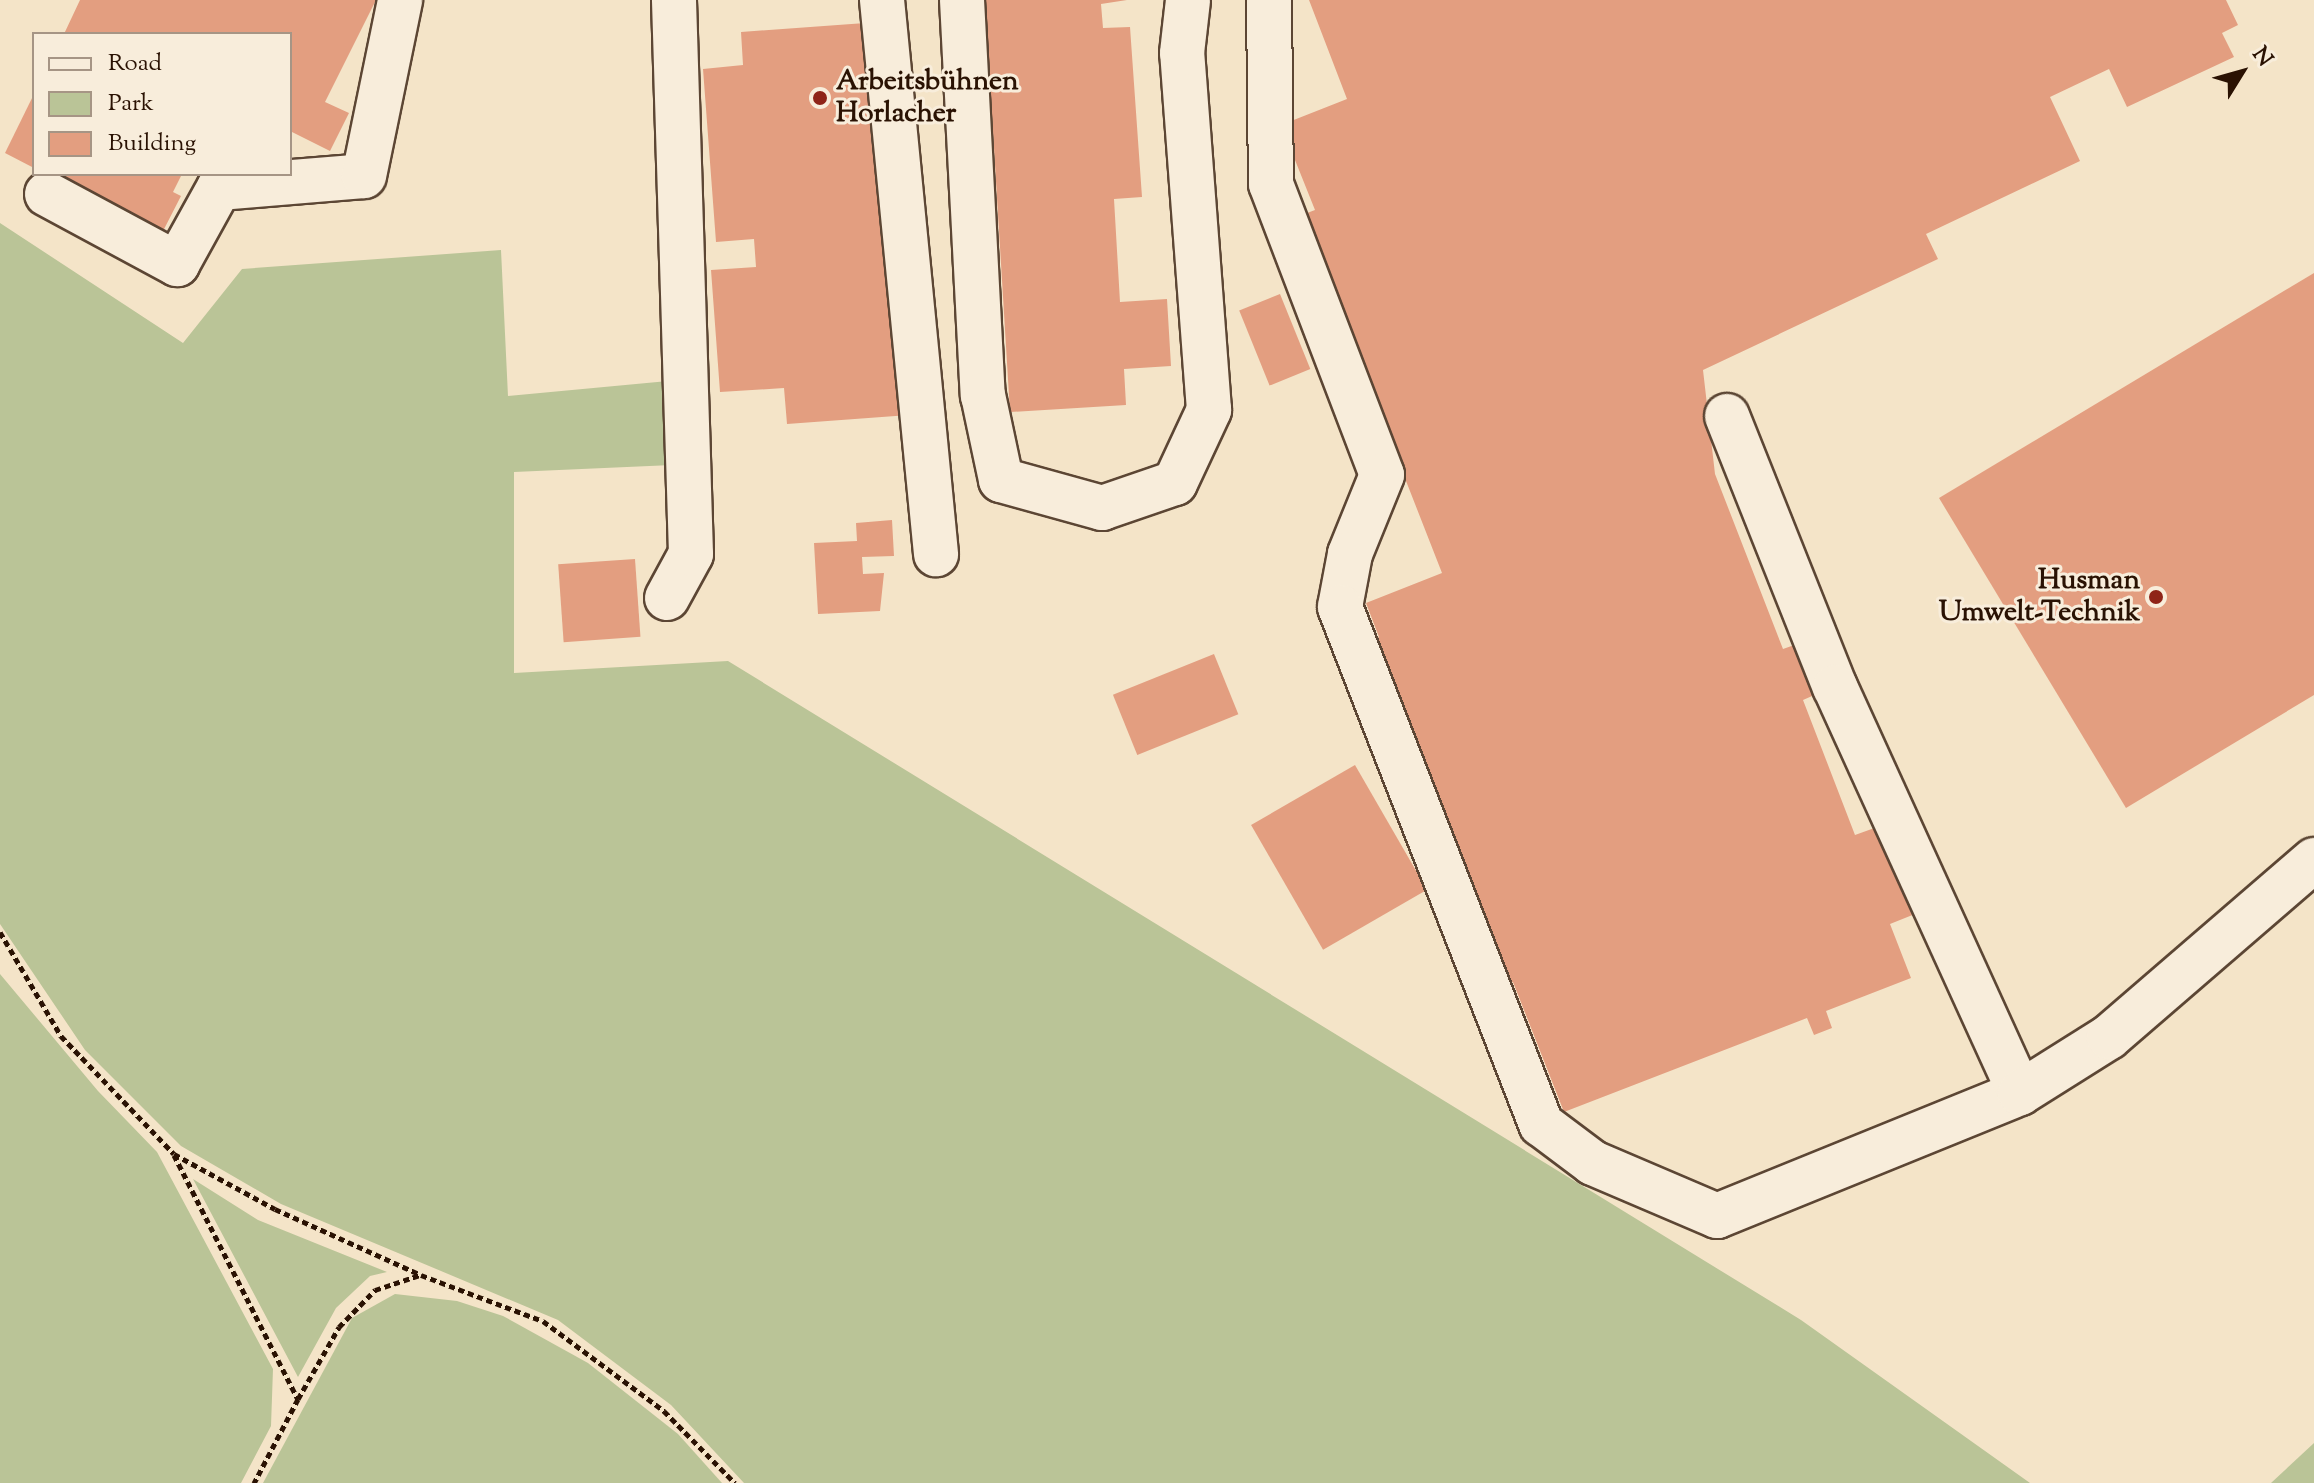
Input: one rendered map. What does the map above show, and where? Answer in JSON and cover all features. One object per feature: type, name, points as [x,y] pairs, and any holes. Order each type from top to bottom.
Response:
[{"type":"lane","points":[[47,194],[177,264],[219,188],[364,176],[388,77],[400,0]]},
{"type":"lane","points":[[667,598],[691,554],[674,0]]},
{"type":"lane","points":[[882,0],[936,554]]},
{"type":"lane","points":[[962,0],[983,395],[1001,480],[1102,508],[1175,483],[1209,410],[1182,53],[1188,0]]},
{"type":"lane","points":[[1269,0],[1271,184],[1382,475],[1350,554],[1340,607],[1541,1124],[1593,1163],[1717,1216],[2020,1093],[2109,1037],[2314,860]]},
{"type":"lane","points":[[1727,416],[1835,687],[2020,1093]]},
{"type":"path","points":[[0,932],[61,1036],[174,1154],[298,1399]]},
{"type":"path","points":[[174,1154],[275,1209],[421,1275],[543,1321],[664,1411],[735,1483]]},
{"type":"path","points":[[254,1483],[339,1327],[375,1290],[421,1275]]},
{"type":"green space","points":[[0,223],[183,343],[242,269],[501,250],[508,396],[668,381],[672,465],[514,472],[514,673],[728,661],[1801,1320],[2030,1483],[744,1483],[671,1405],[558,1320],[281,1204],[181,1146],[85,1050],[0,924]]},
{"type":"green space","points":[[0,974],[98,1091],[157,1152],[273,1369],[271,1426],[241,1483],[0,1483]]},
{"type":"green space","points":[[193,1179],[258,1220],[387,1272],[370,1276],[336,1308],[298,1377]]},
{"type":"green space","points":[[395,1294],[457,1301],[503,1316],[588,1363],[678,1434],[722,1483],[263,1483],[352,1318]]},
{"type":"green space","points":[[2314,1443],[2314,1483],[2271,1483]]},
{"type":"building","points":[[80,0],[376,0],[325,102],[349,113],[330,151],[292,132],[292,32],[65,32]]},
{"type":"building","points":[[985,0],[1127,0],[1101,4],[1103,28],[1130,27],[1142,197],[1114,199],[1120,302],[1167,299],[1171,366],[1124,369],[1126,405],[1010,412]]},
{"type":"building","points":[[1309,0],[2226,0],[2238,25],[2222,33],[2234,57],[2127,107],[2109,69],[2050,97],[2080,161],[1926,234],[1938,259],[1703,370],[1715,474],[1783,649],[1800,643],[1819,693],[1803,700],[1855,835],[1880,826],[1915,914],[1890,924],[1911,978],[1826,1011],[1832,1028],[1814,1035],[1807,1018],[1564,1112],[1513,982],[1500,987],[1365,643],[1379,637],[1366,603],[1442,573],[1302,215],[1315,210],[1281,125],[1347,99]]},
{"type":"building","points":[[879,22],[909,415],[787,424],[784,388],[720,392],[711,270],[756,267],[754,239],[716,242],[703,69],[743,65],[741,32]]},
{"type":"building","points":[[32,98],[32,167],[5,153]]},
{"type":"building","points":[[51,176],[181,176],[173,192],[181,196],[161,235]]},
{"type":"building","name":"Husman Umwelt-Technik","points":[[2314,273],[2314,695],[2126,808],[1939,498]]},
{"type":"building","points":[[1280,294],[1310,369],[1270,386],[1239,310]]},
{"type":"building","points":[[892,520],[894,556],[862,557],[863,574],[884,573],[880,611],[818,614],[814,543],[857,541],[856,523]]},
{"type":"building","points":[[635,559],[640,637],[564,642],[558,564]]},
{"type":"building","points":[[1214,654],[1238,714],[1137,755],[1113,695]]},
{"type":"building","points":[[1355,765],[1427,890],[1323,950],[1251,825]]},
{"type":"place","name":"Arbeitsbühnen Horlacher","points":[[820,98]]},
{"type":"place","name":"Husman Umwelt-Technik","points":[[2156,597]]}]
